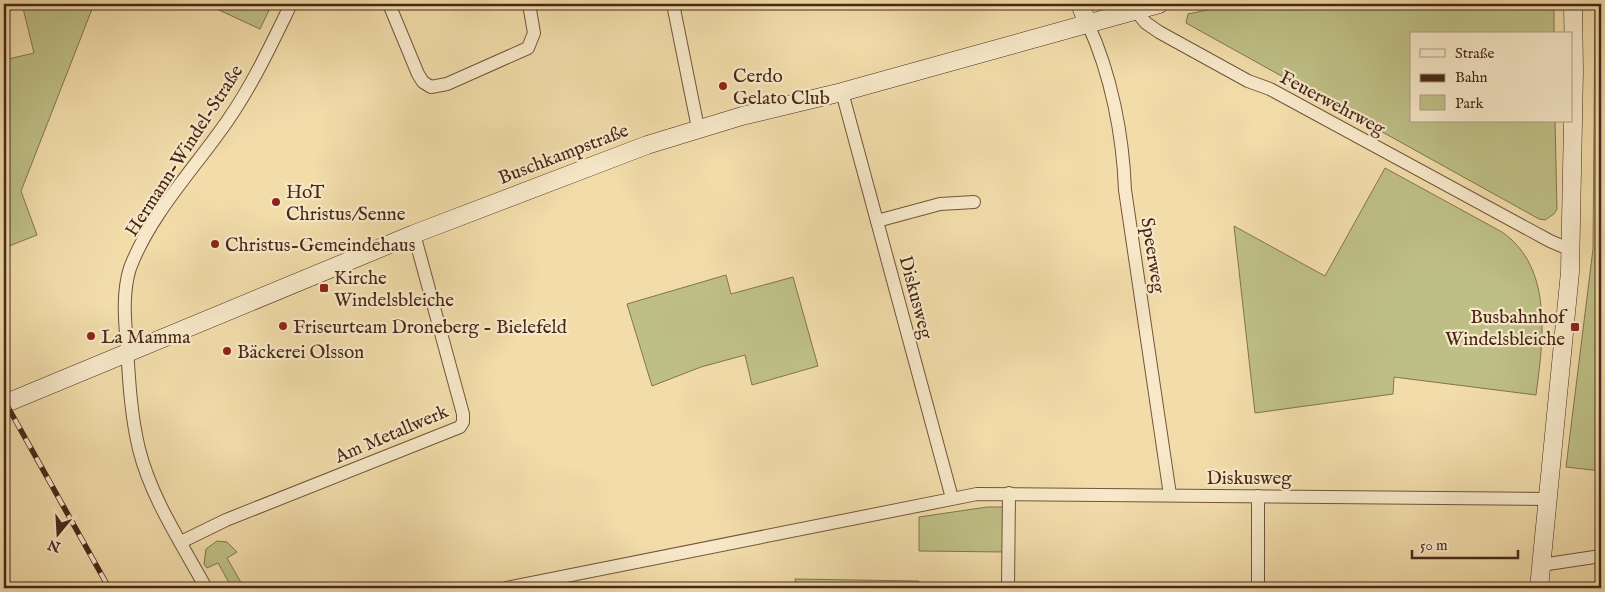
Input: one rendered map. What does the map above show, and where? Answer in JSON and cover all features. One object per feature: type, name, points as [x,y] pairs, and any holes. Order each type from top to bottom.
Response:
[{"type":"main road","points":[[1080,4],[1088,24]]},
{"type":"main road","name":"Buschkampstraße","points":[[4,404],[414,234],[586,166],[698,128],[842,92],[1159,4]]},
{"type":"main road","points":[[1539,588],[1571,250],[1574,4]]},
{"type":"street","name":"Hermann-Windel-Straße","points":[[127,353],[126,285],[135,257],[157,219],[243,97],[291,4]]},
{"type":"street","points":[[389,4],[418,74],[423,82],[431,87],[447,84],[528,48],[534,38],[529,4]]},
{"type":"street","points":[[673,4],[698,128]]},
{"type":"street","name":"Feuerwehrweg","points":[[1135,10],[1146,24],[1248,81],[1270,89],[1550,241],[1571,250]]},
{"type":"street","name":"Speerweg","points":[[1088,24],[1105,63],[1124,168],[1125,190],[1170,496]]},
{"type":"street","name":"Diskusweg","points":[[842,92],[952,498]]},
{"type":"street","points":[[877,221],[940,204],[974,202]]},
{"type":"street","name":"Am Metallwerk","points":[[181,542],[226,520],[460,427],[463,422],[463,414],[414,234]]},
{"type":"street","points":[[127,353],[132,407],[139,449],[149,478],[206,588]]},
{"type":"street","points":[[1008,588],[1009,493]]},
{"type":"street","name":"Diskusweg","points":[[506,588],[977,494],[1547,499]]},
{"type":"street","points":[[1258,496],[1258,588]]},
{"type":"street","points":[[1541,565],[1601,556]]},
{"type":"green space","points":[[22,4],[94,4],[21,191],[37,235],[4,248],[4,60],[34,53]]},
{"type":"green space","points":[[206,4],[272,4],[260,29]]},
{"type":"green space","points":[[1236,4],[1554,4],[1554,32],[1410,32],[1410,122],[1555,122],[1557,209],[1554,214],[1545,220],[1539,219],[1186,23],[1188,14]]},
{"type":"green space","points":[[1595,4],[1601,4],[1601,471],[1566,467],[1593,249]]},
{"type":"green space","points":[[1385,168],[1502,232],[1519,247],[1530,265],[1537,285],[1541,307],[1541,352],[1536,395],[1394,377],[1393,394],[1255,413],[1234,226],[1325,276]]},
{"type":"green space","points":[[726,275],[731,294],[793,277],[818,366],[752,385],[745,355],[701,367],[652,386],[627,304]]},
{"type":"green space","points":[[987,507],[1004,507],[1004,552],[919,551],[919,517]]},
{"type":"green space","points":[[217,541],[227,542],[237,552],[227,558],[244,588],[232,588],[218,563],[207,568],[204,564],[206,549]]},
{"type":"green space","points":[[795,579],[919,581],[918,588],[797,588]]},
{"type":"railway","points":[[4,400],[109,588]]},
{"type":"place","name":"Cerdo Gelato Club","points":[[723,86]]},
{"type":"place","name":"HoT Christus/Senne","points":[[276,202]]},
{"type":"place","name":"Christus-Gemeindehaus","points":[[215,244]]},
{"type":"place","name":"Kirche Windelsbleiche","points":[[324,288]]},
{"type":"place","name":"Friseurteam Droneberg - Bielefeld","points":[[283,326]]},
{"type":"place","name":"Busbahnhof Windelsbleiche","points":[[1575,327]]},
{"type":"place","name":"La Mamma","points":[[91,336]]},
{"type":"place","name":"Bäckerei Olsson","points":[[227,351]]}]
